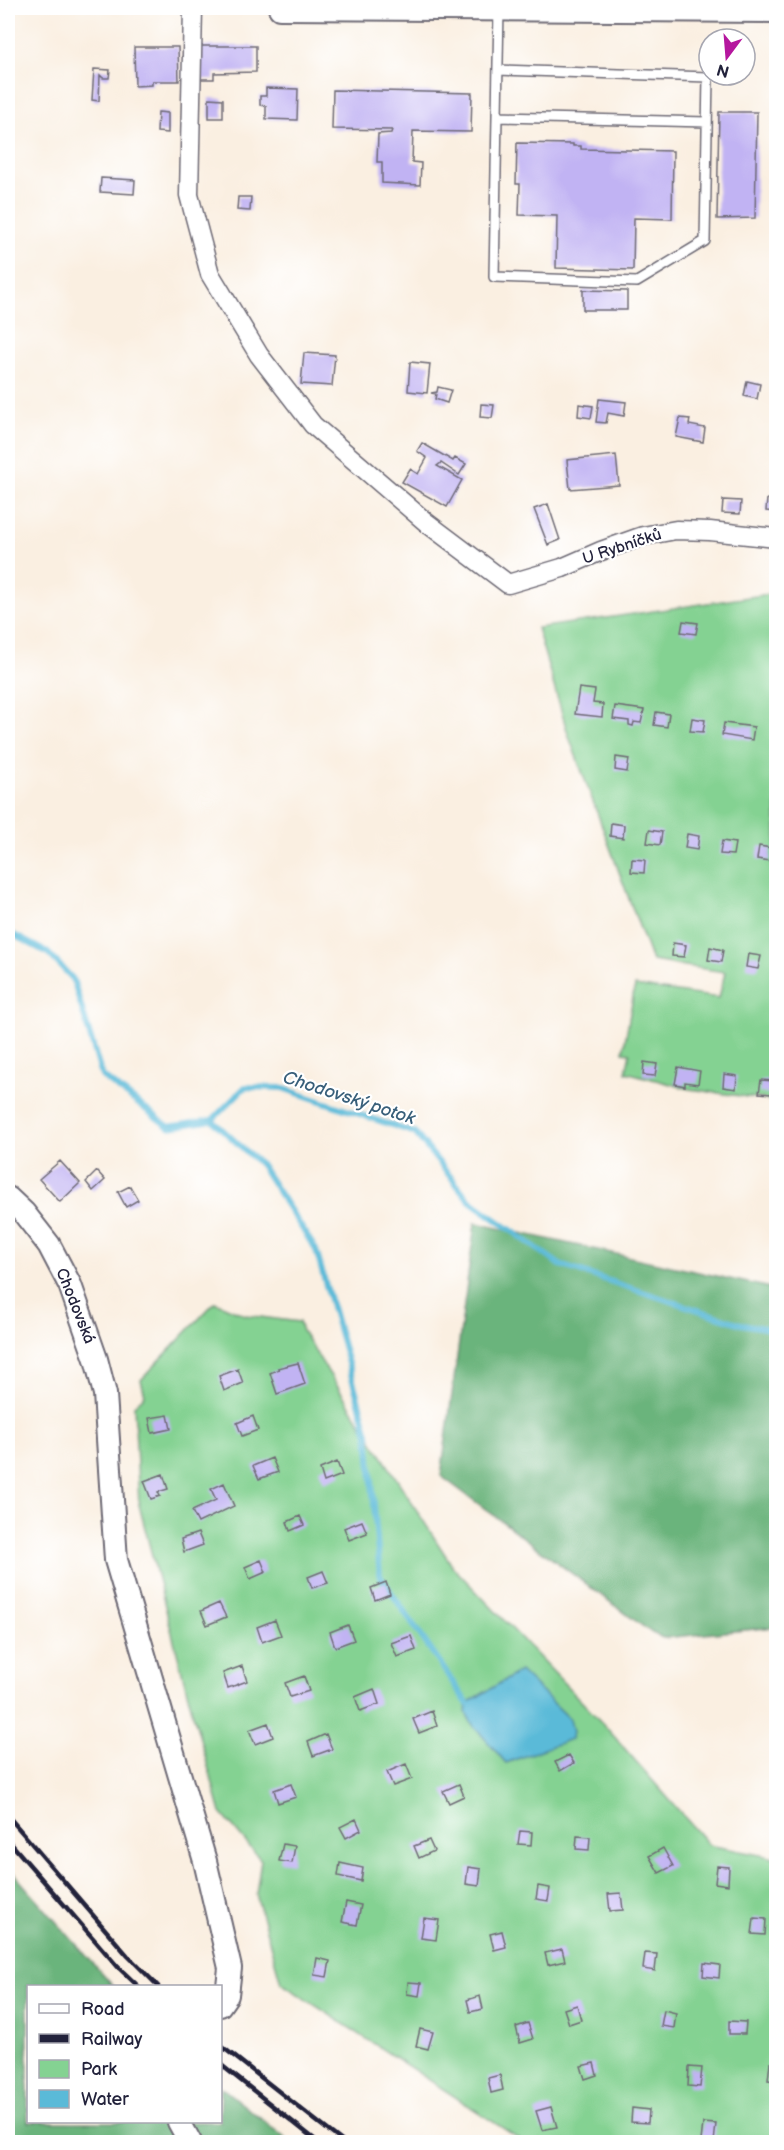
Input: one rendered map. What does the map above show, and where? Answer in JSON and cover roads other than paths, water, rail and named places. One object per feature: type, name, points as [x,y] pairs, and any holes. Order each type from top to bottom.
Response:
[{"type":"street","name":"U Rybníčků","points":[[193,8],[189,195],[210,274],[259,355],[313,425],[427,523],[508,584],[562,568],[601,550],[643,536],[676,530],[777,538]]},
{"type":"street","points":[[280,8],[777,11]]},
{"type":"street","name":"Chodovská","points":[[8,1198],[24,1213],[49,1245],[70,1285],[96,1359],[105,1394],[116,1560],[205,1861],[230,1968],[227,1995],[222,2002]]},
{"type":"street","points":[[180,2123],[190,2142]]},
{"type":"lane","points":[[498,70],[708,77],[705,241],[637,282],[494,277],[499,9]]},
{"type":"lane","points":[[497,117],[707,122]]},
{"type":"water","points":[[520,1671],[570,1719],[573,1732],[571,1739],[506,1763],[473,1725],[466,1713],[467,1703]]},
{"type":"waterway","name":"Chodovský potok","points":[[8,932],[48,953],[73,979],[102,1076],[169,1127],[212,1120],[245,1087],[282,1088],[415,1133],[470,1201],[560,1265],[741,1324],[776,1330]]},
{"type":"waterway","points":[[212,1120],[261,1165],[316,1250],[368,1434],[380,1576],[467,1703]]},
{"type":"railway","points":[[8,1816],[128,1956],[157,1985]]},
{"type":"railway","points":[[8,1840],[118,1967],[137,1985]]},
{"type":"railway","points":[[222,2047],[343,2142]]},
{"type":"railway","points":[[222,2066],[318,2142]]}]
